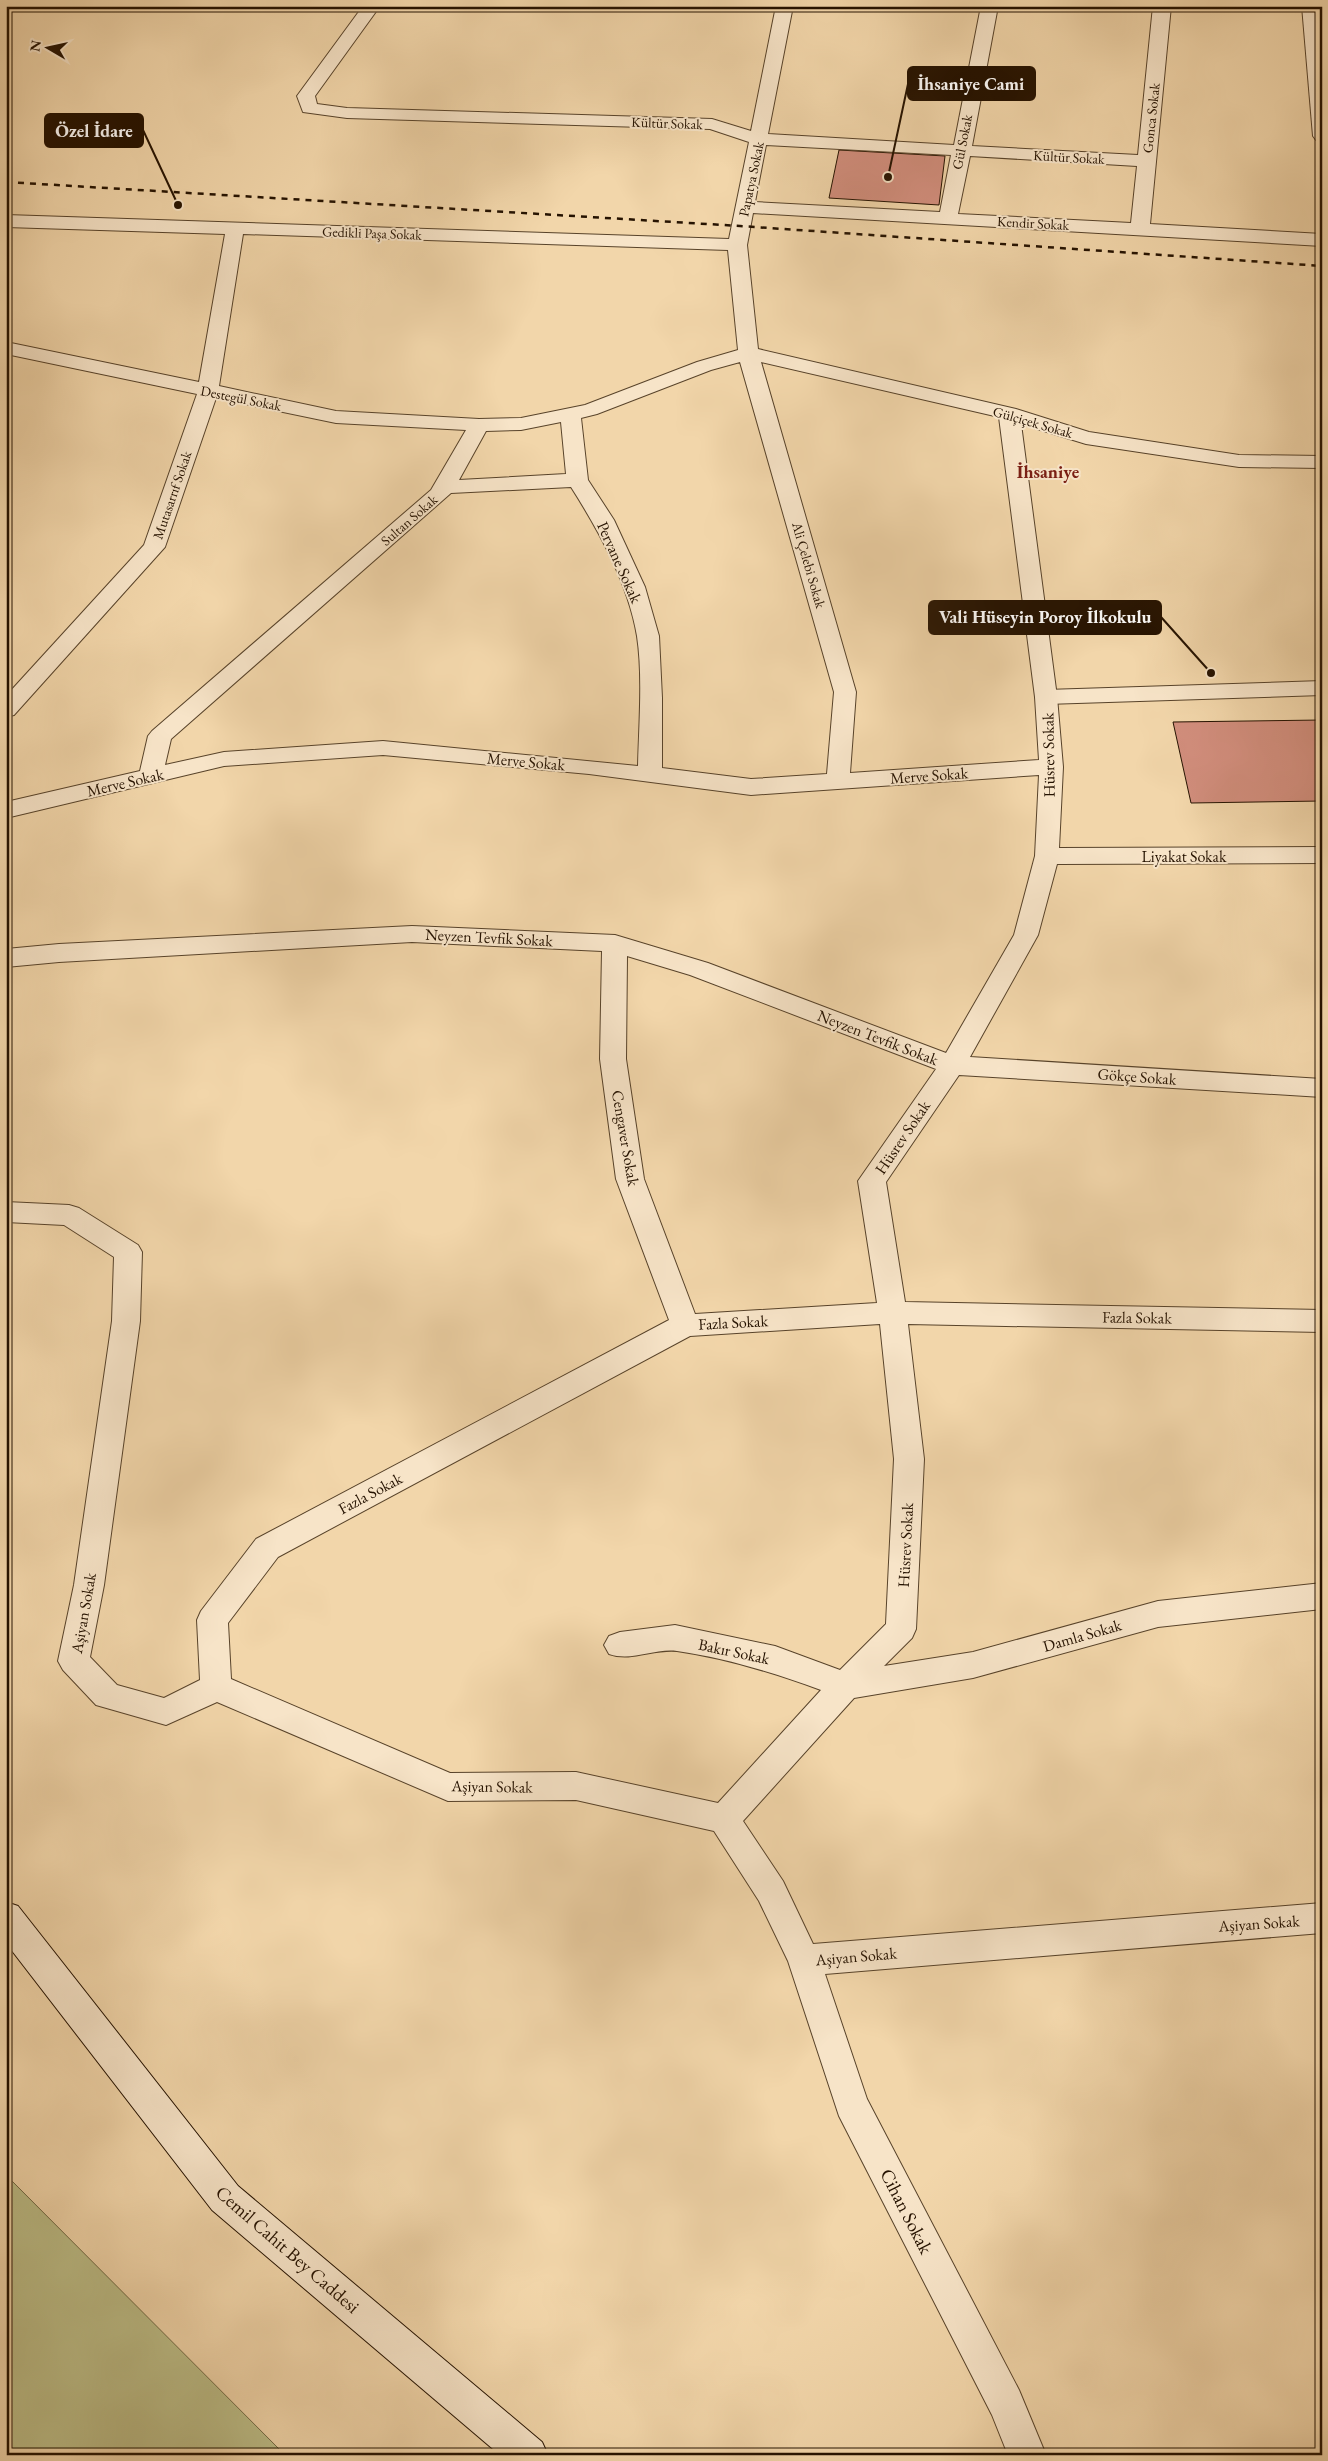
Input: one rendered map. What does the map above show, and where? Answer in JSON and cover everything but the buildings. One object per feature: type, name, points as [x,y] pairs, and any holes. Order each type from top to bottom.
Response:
[{"type":"street","name":"Kültür Sokak","points":[[372,6],[306,96],[309,108],[347,113],[712,124],[759,139],[1147,161]]},
{"type":"street","name":"Papatya Sokak","points":[[748,353],[737,245],[785,6]]},
{"type":"street","name":"Gül Sokak","points":[[948,218],[990,6]]},
{"type":"street","name":"Gonca Sokak","points":[[1140,230],[1162,6]]},
{"type":"street","points":[[1311,6],[1322,136]]},
{"type":"street","name":"Kendir Sokak","points":[[745,207],[1322,240]]},
{"type":"street","name":"Gedikli Paşa Sokak","points":[[6,221],[737,245]]},
{"type":"street","name":"Mutasarrıf Sokak","points":[[6,710],[154,546],[208,391],[235,228]]},
{"type":"street","name":"Destegül Sokak","points":[[6,348],[336,417],[479,425]]},
{"type":"street","points":[[479,425],[521,424],[590,410],[704,366],[748,353]]},
{"type":"street","name":"Gülçiçek Sokak","points":[[748,353],[1009,413],[1096,439],[1239,461],[1322,462]]},
{"type":"street","name":"Ali Çelebi Sokak","points":[[748,353],[845,692],[838,781]]},
{"type":"street","name":"Hüsrev Sokak","points":[[724,1818],[845,1686],[901,1629],[909,1459],[893,1313],[872,1181],[952,1065],[1026,934],[1047,856],[1051,766],[1046,697],[1009,413]]},
{"type":"street","name":"Pervane Sokak","points":[[570,414],[577,480],[603,520],[634,587],[648,636],[651,698],[650,775]]},
{"type":"street","name":"Sultan Sokak","points":[[151,776],[160,736],[440,494],[479,425]]},
{"type":"street","points":[[443,487],[577,480]]},
{"type":"street","points":[[1046,697],[1322,688]]},
{"type":"street","name":"Merve Sokak","points":[[6,810],[224,759],[383,748],[751,787],[1051,766]]},
{"type":"street","name":"Liyakat Sokak","points":[[1047,856],[1322,855]]},
{"type":"street","name":"Neyzen Tevfik Sokak","points":[[6,958],[59,953],[412,934],[615,943],[699,969],[952,1065]]},
{"type":"street","name":"Cengaver Sokak","points":[[615,943],[613,1059],[630,1179],[685,1325]]},
{"type":"street","name":"Gökçe Sokak","points":[[952,1065],[1322,1088]]},
{"type":"street","name":"Aşiyan Sokak","points":[[6,1212],[69,1215],[128,1252],[126,1322],[89,1585],[74,1661],[108,1696],[166,1712],[216,1687],[448,1787],[576,1786],[724,1818],[771,1891],[804,1960],[1322,1918]]},
{"type":"street","name":"Fazla Sokak","points":[[216,1687],[212,1620],[267,1548],[685,1325],[893,1313],[1322,1321]]},
{"type":"street","name":"Damla Sokak","points":[[845,1686],[973,1665],[1158,1614],[1322,1596]]},
{"type":"street","name":"Bakır Sokak","points":[[620,1644],[675,1638],[775,1659],[845,1686]]},
{"type":"street","name":"Cemil Cahit Bey Caddesi","points":[[6,1917],[225,2198],[529,2455]]},
{"type":"street","name":"Cihan Sokak","points":[[804,1960],[851,2104],[1006,2403],[1027,2455]]},
{"type":"green space","points":[[6,2175],[285,2455],[6,2455]]},
{"type":"railway","points":[[6,182],[740,226],[1322,266]]},
{"type":"place","name":"İhsaniye Cami","points":[[888,177]]},
{"type":"place","name":"Özel İdare","points":[[178,205]]},
{"type":"place","name":"Vali Hüseyin Poroy İlkokulu","points":[[1211,673]]},
{"type":"district","name":"İhsaniye","points":[[1048,472]]}]
